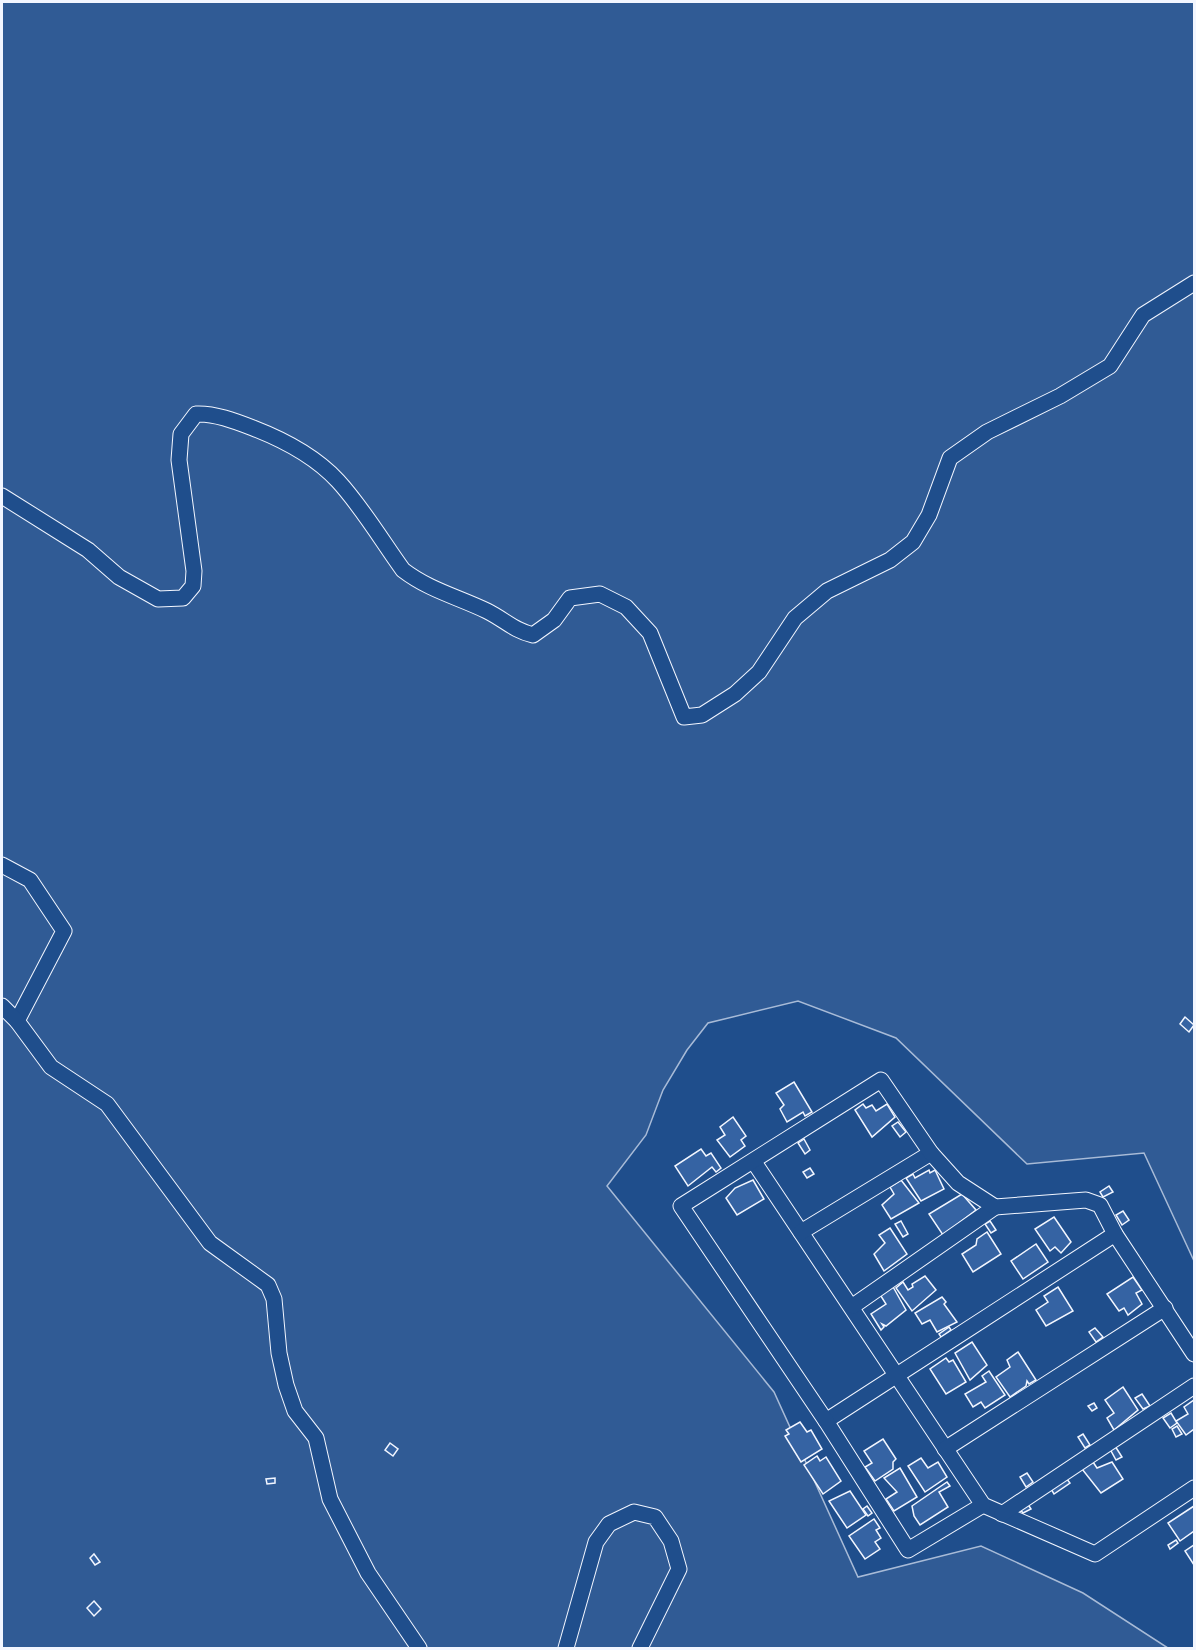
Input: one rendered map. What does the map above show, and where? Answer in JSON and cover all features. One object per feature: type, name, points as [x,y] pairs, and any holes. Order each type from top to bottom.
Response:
[{"type":"street","points":[[2,496],[79,544],[119,577],[158,599],[183,598],[193,586],[194,571],[179,460],[181,434],[196,414],[206,413],[235,421],[272,436],[306,454],[338,481],[403,570],[412,578],[441,594],[463,600],[491,613],[516,631],[533,635],[554,620],[570,598],[581,595],[600,594],[626,607],[650,633],[684,717],[702,715],[735,694],[759,672],[795,618],[827,591],[890,560],[913,542],[929,515],[950,458],[987,432],[1060,396],[1110,366],[1143,315],[1194,283]]},
{"type":"street","points":[[2,865],[30,880],[64,931],[17,1021]]},
{"type":"street","points":[[2,1006],[17,1021],[51,1067],[107,1104],[210,1243],[268,1285],[274,1299],[279,1353],[286,1385],[294,1411],[316,1438],[330,1499],[368,1573],[419,1648]]},
{"type":"street","points":[[983,1505],[908,1550],[826,1421],[681,1206],[881,1080],[932,1154],[958,1182],[995,1207]]},
{"type":"street","points":[[801,1233],[932,1154]]},
{"type":"street","points":[[754,1162],[853,1306],[897,1377],[983,1505],[1095,1554],[1194,1488]]},
{"type":"street","points":[[853,1306],[995,1207],[1086,1200],[1100,1205],[1115,1234],[1194,1354]]},
{"type":"street","points":[[826,1421],[1115,1234]]},
{"type":"street","points":[[945,1449],[1165,1308]]},
{"type":"street","points":[[1002,1514],[1194,1386]]},
{"type":"street","points":[[566,1648],[596,1542],[609,1524],[634,1512],[655,1517],[671,1541],[679,1569],[640,1648]]},
{"type":"shaded area","points":[[2,2],[1194,2],[1194,1261],[1144,1153],[1027,1164],[896,1038],[798,1001],[708,1023],[687,1050],[663,1090],[646,1135],[607,1186],[774,1392],[858,1577],[981,1546],[1083,1593],[1168,1648],[2,1648]]},
{"type":"building","points":[[1185,1017],[1194,1025],[1189,1032],[1180,1024]]},
{"type":"building","points":[[794,1082],[812,1112],[805,1116],[803,1112],[787,1122],[780,1109],[784,1105],[776,1093]]},
{"type":"building","points":[[863,1104],[866,1108],[872,1105],[876,1111],[887,1104],[895,1117],[872,1137],[855,1110]]},
{"type":"building","points":[[733,1117],[746,1136],[741,1140],[745,1146],[730,1157],[717,1140],[725,1135],[720,1127]]},
{"type":"building","points":[[898,1122],[906,1132],[900,1137],[892,1126]]},
{"type":"building","points":[[804,1139],[810,1150],[805,1154],[798,1143]]},
{"type":"building","points":[[701,1149],[706,1156],[711,1153],[721,1168],[716,1172],[712,1167],[688,1186],[675,1166]]},
{"type":"building","points":[[810,1168],[814,1174],[807,1178],[803,1172]]},
{"type":"building","points":[[929,1170],[930,1173],[935,1170],[944,1189],[921,1201],[906,1178],[913,1174],[915,1178]]},
{"type":"building","points":[[753,1180],[764,1199],[737,1215],[726,1198],[735,1188]]},
{"type":"building","points":[[901,1180],[919,1203],[891,1219],[882,1205],[894,1194],[890,1187]]},
{"type":"building","points":[[1109,1186],[1113,1192],[1103,1197],[1100,1192]]},
{"type":"building","points":[[962,1194],[976,1210],[943,1235],[929,1214]]},
{"type":"building","points":[[1123,1211],[1129,1220],[1122,1225],[1116,1215]]},
{"type":"building","points":[[1054,1217],[1071,1242],[1061,1253],[1055,1247],[1050,1251],[1035,1229]]},
{"type":"building","points":[[901,1221],[908,1234],[903,1237],[895,1224]]},
{"type":"building","points":[[990,1221],[996,1230],[991,1233],[985,1224]]},
{"type":"building","points":[[890,1228],[907,1254],[884,1271],[874,1254],[885,1243],[879,1235]]},
{"type":"building","points":[[987,1232],[1001,1254],[973,1272],[962,1254],[976,1245],[977,1239]]},
{"type":"building","points":[[1036,1244],[1048,1262],[1023,1279],[1011,1261]]},
{"type":"building","points":[[925,1276],[936,1290],[912,1311],[896,1288],[903,1282],[908,1290],[913,1287],[912,1284]]},
{"type":"building","points":[[1133,1277],[1142,1290],[1136,1293],[1142,1304],[1128,1315],[1124,1308],[1119,1311],[1107,1294]]},
{"type":"building","points":[[892,1285],[906,1310],[886,1326],[882,1324],[884,1327],[881,1330],[871,1314],[886,1304],[879,1293]]},
{"type":"building","points":[[1058,1287],[1073,1311],[1046,1326],[1036,1310],[1048,1302],[1044,1296]]},
{"type":"building","points":[[942,1297],[946,1302],[944,1304],[957,1322],[937,1332],[930,1320],[922,1324],[915,1313]]},
{"type":"building","points":[[949,1327],[951,1330],[941,1337],[939,1334]]},
{"type":"building","points":[[1095,1328],[1103,1337],[1096,1342],[1089,1332]]},
{"type":"building","points":[[972,1342],[987,1365],[970,1380],[955,1353]]},
{"type":"building","points":[[1018,1352],[1036,1380],[1029,1384],[1027,1381],[1026,1386],[1010,1397],[996,1377],[1010,1367],[1007,1360]]},
{"type":"building","points":[[946,1358],[949,1362],[953,1360],[966,1382],[946,1394],[930,1369]]},
{"type":"building","points":[[989,1371],[1005,1395],[985,1408],[981,1402],[973,1407],[965,1394],[986,1382],[982,1376]]},
{"type":"building","points":[[1123,1387],[1138,1410],[1114,1430],[1107,1418],[1114,1413],[1105,1400]]},
{"type":"building","points":[[1142,1394],[1150,1406],[1143,1409],[1135,1398]]},
{"type":"building","points":[[1194,1400],[1194,1429],[1186,1435],[1176,1421],[1188,1414],[1184,1407]]},
{"type":"building","points":[[1094,1403],[1097,1408],[1092,1411],[1088,1406]]},
{"type":"building","points":[[1171,1413],[1177,1423],[1170,1428],[1163,1418]]},
{"type":"building","points":[[800,1422],[807,1432],[811,1430],[822,1449],[801,1462],[785,1436],[789,1434],[786,1430]]},
{"type":"building","points":[[1177,1426],[1182,1434],[1176,1437],[1172,1429]]},
{"type":"building","points":[[1083,1434],[1090,1445],[1085,1448],[1078,1437]]},
{"type":"building","points":[[883,1439],[896,1459],[893,1462],[893,1469],[875,1481],[865,1467],[872,1463],[864,1451]]},
{"type":"building","points":[[390,1443],[398,1449],[393,1456],[385,1450]]},
{"type":"building","points":[[1115,1446],[1122,1457],[1116,1460],[1110,1449]]},
{"type":"building","points":[[817,1456],[820,1461],[826,1457],[841,1481],[823,1494],[804,1465]]},
{"type":"building","points":[[921,1458],[928,1468],[938,1462],[947,1477],[925,1492],[908,1466]]},
{"type":"building","points":[[1093,1462],[1097,1468],[1112,1462],[1123,1479],[1101,1493],[1082,1469]]},
{"type":"building","points":[[900,1468],[917,1497],[894,1511],[886,1499],[897,1492],[884,1478]]},
{"type":"building","points":[[1027,1473],[1033,1482],[1026,1487],[1020,1477]]},
{"type":"building","points":[[275,1478],[275,1483],[267,1484],[266,1479]]},
{"type":"building","points":[[1066,1478],[1070,1483],[1054,1494],[1051,1489]]},
{"type":"building","points":[[947,1482],[950,1486],[939,1492],[948,1507],[920,1525],[914,1516],[912,1506]]},
{"type":"building","points":[[850,1491],[866,1515],[847,1528],[829,1501]]},
{"type":"building","points":[[1027,1503],[1031,1509],[1023,1513],[1019,1508]]},
{"type":"building","points":[[867,1506],[872,1513],[868,1516],[863,1509]]},
{"type":"building","points":[[1194,1506],[1194,1531],[1180,1541],[1168,1523]]},
{"type":"building","points":[[874,1519],[880,1528],[876,1530],[881,1538],[875,1542],[880,1549],[865,1559],[849,1536]]},
{"type":"building","points":[[1176,1540],[1178,1543],[1170,1549],[1168,1545]]},
{"type":"building","points":[[1194,1545],[1194,1565],[1185,1551]]},
{"type":"building","points":[[94,1554],[100,1562],[95,1565],[90,1558]]},
{"type":"building","points":[[94,1601],[101,1609],[94,1616],[87,1608]]}]
